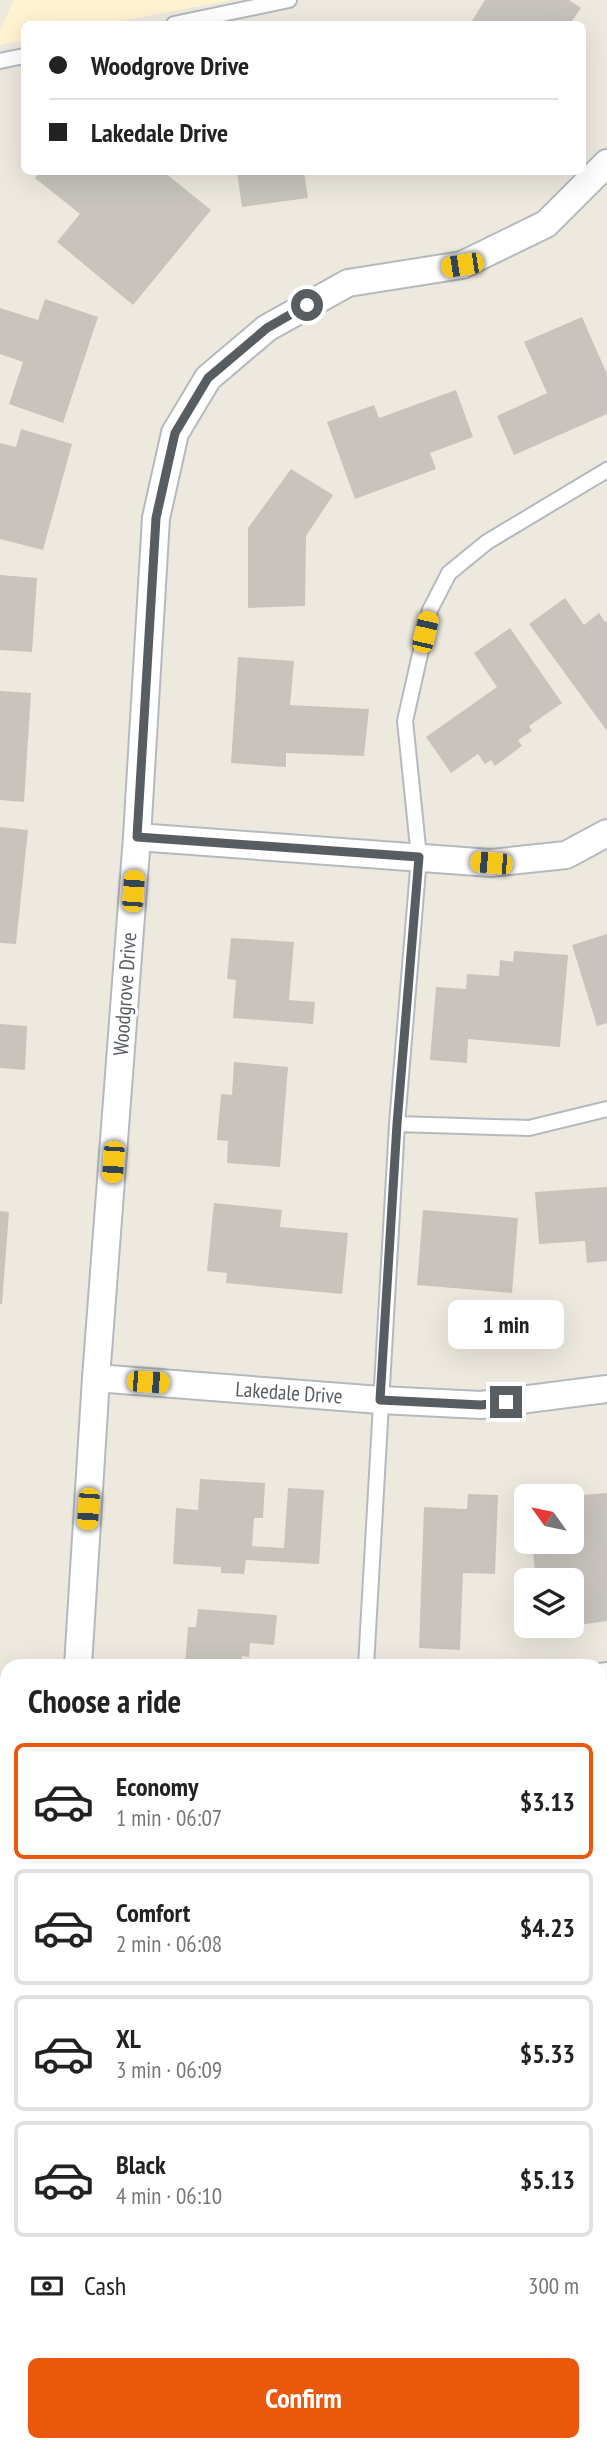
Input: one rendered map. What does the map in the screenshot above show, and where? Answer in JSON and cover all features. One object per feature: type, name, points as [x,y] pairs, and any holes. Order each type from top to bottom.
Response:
[{"type":"street","name":"Woodgrove Drive","points":[[78,1659],[96,1378],[137,837],[156,518],[175,433],[208,378],[267,328],[348,283],[462,265],[546,224],[607,163]]},
{"type":"street","points":[[137,837],[491,863],[566,855],[607,833]]},
{"type":"street","name":"Lakedale Drive","points":[[96,1378],[481,1405],[607,1389]]},
{"type":"lane","points":[[188,21],[289,0]]},
{"type":"lane","points":[[0,61],[21,57]]},
{"type":"lane","points":[[366,1659],[397,1124],[419,857],[405,721],[430,610],[449,573],[487,542],[607,470]]},
{"type":"lane","points":[[397,1124],[528,1128],[607,1109]]},
{"type":"shaded area","points":[[14,0],[232,0],[121,21],[21,21],[21,41],[0,45],[0,30]]},
{"type":"building","points":[[485,0],[569,0],[581,8],[572,21],[472,21]]},
{"type":"building","points":[[38,175],[168,175],[211,210],[133,305],[57,242],[80,214],[35,178]]},
{"type":"building","points":[[237,175],[304,175],[308,198],[242,207]]},
{"type":"building","points":[[45,299],[98,317],[63,423],[9,404],[23,362],[0,354],[0,308],[38,320]]},
{"type":"building","points":[[582,317],[607,374],[607,414],[514,455],[497,416],[547,393],[524,342]]},
{"type":"building","points":[[456,390],[473,437],[430,453],[436,469],[355,499],[327,422],[374,405],[379,418]]},
{"type":"building","points":[[21,429],[72,444],[43,550],[0,539],[0,443],[16,447]]},
{"type":"building","points":[[291,469],[333,495],[306,536],[305,606],[248,608],[248,528]]},
{"type":"building","points":[[0,575],[37,578],[32,652],[0,650]]},
{"type":"building","points":[[565,598],[584,625],[599,613],[605,622],[607,621],[607,731],[529,624]]},
{"type":"building","points":[[510,628],[562,703],[529,726],[532,731],[518,740],[522,746],[495,766],[491,760],[485,764],[478,754],[451,773],[426,737],[497,687],[474,653]]},
{"type":"building","points":[[238,657],[294,661],[290,705],[369,709],[364,756],[286,753],[286,767],[231,763]]},
{"type":"building","points":[[0,691],[31,693],[24,802],[0,800]]},
{"type":"building","points":[[0,827],[28,830],[16,944],[0,943]]},
{"type":"building","points":[[607,934],[607,1023],[597,1026],[572,945]]},
{"type":"building","points":[[231,938],[294,942],[289,1000],[315,1002],[313,1024],[233,1018],[236,980],[227,979]]},
{"type":"building","points":[[514,951],[568,955],[560,1047],[468,1039],[467,1063],[430,1060],[436,987],[466,989],[467,974],[499,976],[500,960],[513,962]]},
{"type":"building","points":[[0,1024],[27,1026],[25,1070],[0,1068]]},
{"type":"building","points":[[234,1062],[288,1067],[280,1167],[227,1163],[228,1141],[217,1140],[221,1094],[232,1095]]},
{"type":"building","points":[[607,1187],[607,1261],[587,1263],[585,1241],[539,1244],[535,1192]]},
{"type":"building","points":[[214,1203],[282,1210],[280,1227],[348,1233],[342,1294],[226,1283],[227,1273],[207,1271]]},
{"type":"building","points":[[423,1210],[518,1218],[512,1293],[417,1285]]},
{"type":"building","points":[[0,1211],[9,1212],[2,1304],[0,1304]]},
{"type":"building","points":[[200,1479],[265,1483],[263,1518],[254,1518],[252,1546],[284,1548],[288,1488],[324,1490],[319,1564],[246,1560],[244,1574],[221,1573],[221,1567],[173,1564],[176,1508],[198,1510]]},
{"type":"building","points":[[607,1493],[607,1621],[584,1624],[584,1568],[535,1568],[533,1554],[584,1554],[584,1495]]},
{"type":"building","points":[[468,1494],[498,1495],[495,1574],[463,1573],[460,1650],[419,1648],[424,1507],[467,1509]]},
{"type":"building","points":[[198,1609],[277,1615],[274,1645],[250,1643],[249,1657],[242,1656],[242,1659],[186,1659],[188,1627],[196,1627]]},
{"type":"route","points":[[307,305],[267,328],[208,378],[175,433],[156,518],[137,837],[419,857],[397,1124],[380,1400],[481,1405],[506,1402]]}]
